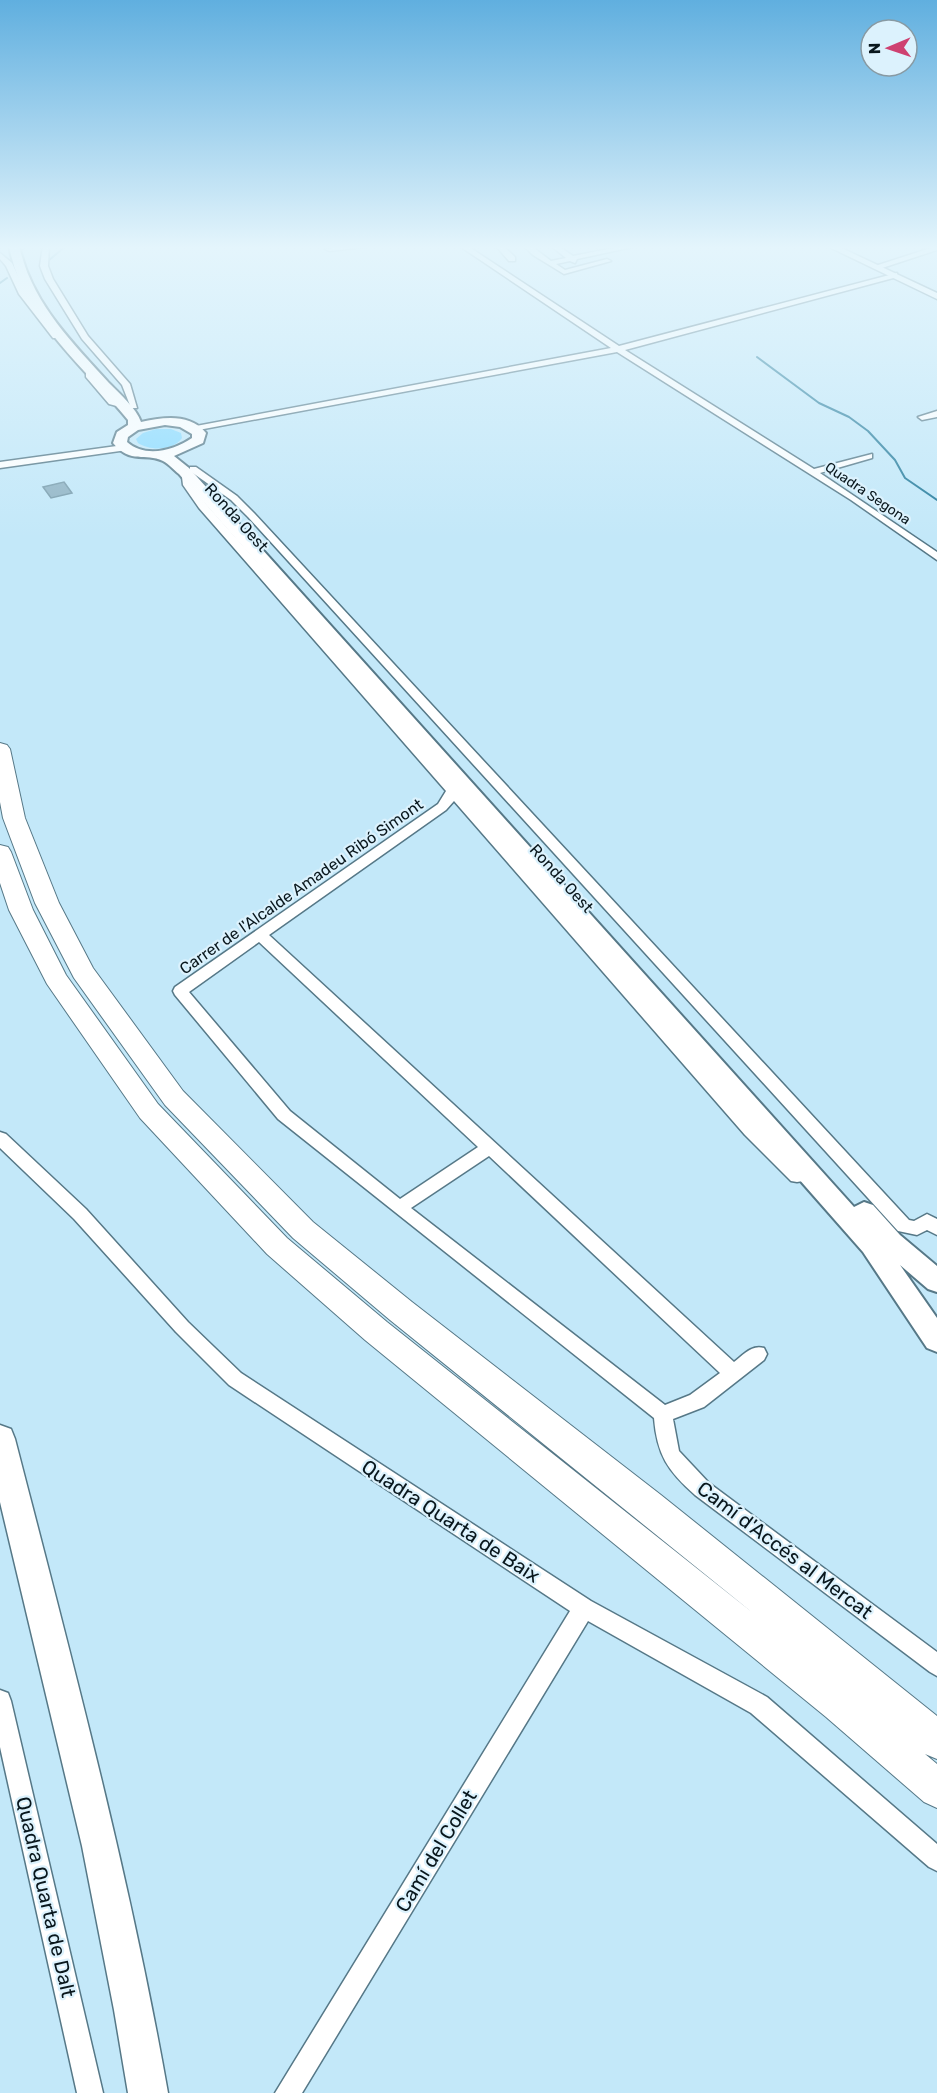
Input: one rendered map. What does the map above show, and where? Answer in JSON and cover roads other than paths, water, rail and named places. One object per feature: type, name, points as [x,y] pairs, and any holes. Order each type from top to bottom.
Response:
[{"type":"highway","points":[[0,749],[14,818],[47,903],[83,972],[174,1098],[312,1237],[510,1399],[649,1506],[866,1680],[937,1740]]},
{"type":"highway","points":[[0,852],[21,910],[56,978],[148,1111],[277,1246],[376,1331],[839,1704],[937,1789]]},
{"type":"highway","points":[[0,1439],[92,1814],[136,2014],[148,2093]]},
{"type":"main road","points":[[70,343],[130,406],[150,422]]},
{"type":"main road","points":[[130,406],[135,420],[134,427]]},
{"type":"main road","points":[[150,422],[177,422],[198,431],[198,440],[186,464],[158,455],[136,453],[117,446],[122,435],[134,427],[150,422]]},
{"type":"main road","name":"Ronda Oest","points":[[158,455],[186,464],[891,1242],[937,1281]]},
{"type":"main road","name":"Ronda Oest","points":[[186,464],[872,1245],[937,1340]]},
{"type":"street","points":[[61,343],[112,402],[130,406],[126,384],[91,343]]},
{"type":"street","name":"Quadra Segona","points":[[608,343],[812,472],[937,557]]},
{"type":"street","points":[[198,431],[642,343]]},
{"type":"street","points":[[922,417],[937,414]]},
{"type":"street","points":[[0,465],[117,446]]},
{"type":"street","name":"Quadra Segona","points":[[812,472],[869,456]]},
{"type":"street","name":"Ronda Oest","points":[[186,464],[188,485],[202,506],[452,791],[751,1131],[783,1161],[833,1218],[872,1245]]},
{"type":"street","name":"Ronda Oest","points":[[186,464],[234,498],[251,515],[904,1226],[916,1228],[934,1219]]},
{"type":"street","name":"Carrer de l'Alcalde Amadeu Ribó Simont","points":[[399,1208],[284,1115],[180,992],[442,807],[450,798],[452,791]]},
{"type":"street","name":"Carrer de l'Alcalde Amadeu Ribó Simont","points":[[442,807],[469,809]]},
{"type":"street","points":[[260,935],[733,1373]]},
{"type":"street","name":"Quadra Quarta de Baix","points":[[0,1138],[80,1214],[182,1327],[235,1379],[584,1608],[759,1705],[937,1859]]},
{"type":"street","points":[[489,1148],[399,1208],[663,1414],[696,1401],[758,1354]]},
{"type":"street","name":"Camí d'Accés al Mercat","points":[[663,1414],[665,1441],[676,1466],[702,1489],[937,1665]]},
{"type":"street","name":"Camí del Collet","points":[[288,2093],[584,1608]]},
{"type":"street","name":"Quadra Quarta de Dalt","points":[[0,1701],[90,2093]]},
{"type":"waterway","points":[[757,357],[819,403],[849,417],[868,431],[895,460],[905,478],[937,500]]}]
